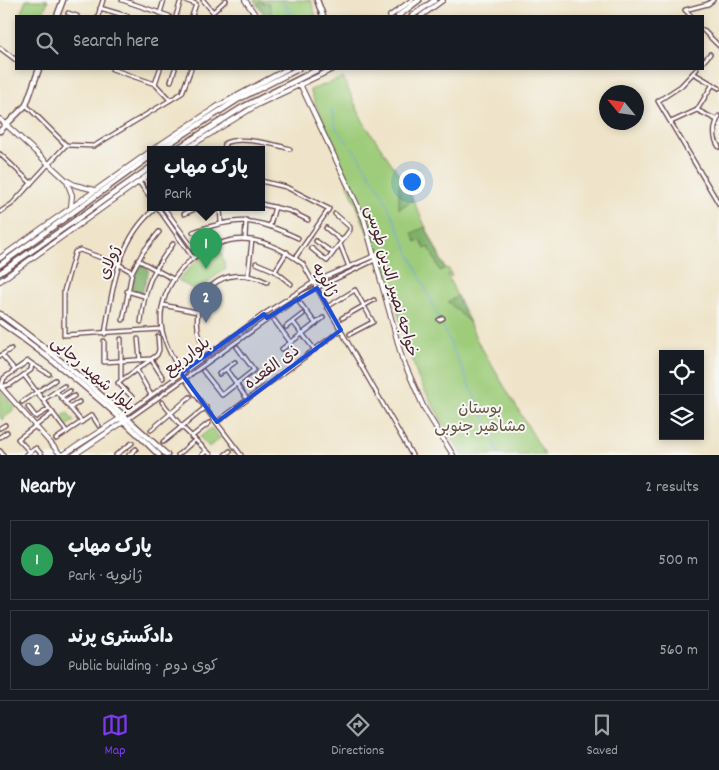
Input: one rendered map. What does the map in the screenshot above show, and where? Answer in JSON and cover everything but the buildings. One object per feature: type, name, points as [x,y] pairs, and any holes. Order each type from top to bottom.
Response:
[{"type":"main road","points":[[57,15],[63,0]]},
{"type":"main road","points":[[317,0],[323,15]]},
{"type":"main road","points":[[399,15],[419,0]]},
{"type":"main road","points":[[414,15],[436,0]]},
{"type":"main road","points":[[0,131],[26,105],[39,70]]},
{"type":"main road","points":[[165,146],[218,111],[296,70]]},
{"type":"main road","points":[[181,146],[244,107],[318,70]]},
{"type":"main road","points":[[0,265],[147,159]]},
{"type":"main road","points":[[0,273],[78,222],[147,170]]},
{"type":"main road","points":[[21,250],[22,255],[26,255]]},
{"type":"main road","points":[[12,256],[15,258],[14,263]]},
{"type":"main road","name":"بلوار شهید رجایی","points":[[0,314],[38,341],[124,419],[159,455]]},
{"type":"main road","name":"بلوار شهید رجایی","points":[[0,322],[34,346],[167,455]]},
{"type":"street","points":[[98,15],[103,0]]},
{"type":"street","points":[[122,0],[166,15]]},
{"type":"street","points":[[160,13],[164,0]]},
{"type":"street","points":[[176,15],[182,0],[196,4],[192,15]]},
{"type":"street","points":[[203,0],[213,12]]},
{"type":"street","points":[[212,15],[226,0]]},
{"type":"street","points":[[245,0],[255,15]]},
{"type":"street","points":[[391,15],[412,0]]},
{"type":"street","points":[[432,8],[436,0]]},
{"type":"street","points":[[422,15],[443,0]]},
{"type":"street","points":[[690,15],[685,10],[708,4],[713,0]]},
{"type":"street","points":[[100,8],[124,15]]},
{"type":"street","points":[[68,13],[74,15]]},
{"type":"street","points":[[704,31],[719,46]]},
{"type":"street","points":[[0,48],[15,59]]},
{"type":"street","points":[[704,61],[710,54]]},
{"type":"street","points":[[115,70],[155,84],[170,100]]},
{"type":"street","points":[[155,84],[160,70]]},
{"type":"street","points":[[171,81],[175,70]]},
{"type":"street","points":[[26,105],[66,145],[94,146],[182,93],[191,70]]},
{"type":"street","points":[[159,146],[218,106],[285,70]]},
{"type":"street","points":[[190,146],[257,105],[331,70]]},
{"type":"street","points":[[696,70],[681,86],[658,101],[719,204]]},
{"type":"street","points":[[693,73],[719,88]]},
{"type":"street","name":"خواجه نصیر الدین طوسی","points":[[300,84],[353,192],[376,257],[402,358],[424,408],[453,455]]},
{"type":"street","points":[[671,122],[697,110],[713,84]]},
{"type":"street","points":[[234,118],[244,107],[257,105]]},
{"type":"street","points":[[697,110],[718,118],[714,131],[715,142],[719,147]]},
{"type":"street","points":[[0,119],[66,180],[75,186],[95,190]]},
{"type":"street","points":[[225,146],[225,143],[231,141],[264,143],[290,149]]},
{"type":"street","points":[[0,212],[12,204],[66,145]]},
{"type":"street","points":[[0,154],[30,183]]},
{"type":"street","points":[[0,258],[147,154]]},
{"type":"street","points":[[117,175],[126,174],[130,166]]},
{"type":"street","points":[[0,281],[78,222],[147,176]]},
{"type":"street","points":[[144,178],[147,183]]},
{"type":"street","points":[[66,180],[72,195],[71,207]]},
{"type":"street","points":[[139,182],[147,193]]},
{"type":"street","points":[[265,182],[286,187],[329,209],[295,258]]},
{"type":"street","points":[[265,205],[276,206],[308,220]]},
{"type":"street","points":[[270,225],[276,206]]},
{"type":"street","name":"ژولای","points":[[104,334],[113,281],[118,264],[137,229],[147,215],[153,211]]},
{"type":"street","points":[[159,211],[196,257]]},
{"type":"street","points":[[166,211],[196,257]]},
{"type":"street","points":[[184,214],[190,211]]},
{"type":"street","points":[[220,211],[221,222]]},
{"type":"street","points":[[310,248],[327,261],[350,230],[350,227],[335,214]]},
{"type":"street","points":[[245,240],[246,220]]},
{"type":"street","points":[[193,232],[221,222],[246,220],[270,225],[298,238]]},
{"type":"street","points":[[326,228],[341,242],[349,267]]},
{"type":"street","points":[[123,320],[132,272],[138,260],[160,232]]},
{"type":"street","points":[[248,274],[252,240]]},
{"type":"street","name":"ژانویه","points":[[241,455],[181,373],[162,329],[163,305],[174,279],[196,257],[221,243],[252,240],[287,252],[303,264],[412,455]]},
{"type":"street","points":[[316,241],[333,253]]},
{"type":"street","points":[[141,322],[144,296],[154,269],[174,244]]},
{"type":"street","points":[[132,272],[118,264],[80,250],[75,252],[64,291],[64,335],[162,329]]},
{"type":"street","points":[[275,271],[287,252]]},
{"type":"street","name":"بلوارربیع","points":[[124,419],[151,395],[264,314],[314,282],[376,257]]},
{"type":"street","name":"بلوارربیع","points":[[124,419],[185,378],[267,318],[317,288],[376,257]]},
{"type":"street","points":[[138,260],[174,279]]},
{"type":"street","points":[[256,263],[275,271],[291,284]]},
{"type":"street","points":[[200,338],[197,328],[197,312],[204,295],[218,281],[227,276],[248,274],[266,282]]},
{"type":"street","points":[[327,307],[355,290],[373,322],[350,334]]},
{"type":"street","points":[[127,291],[144,296]]},
{"type":"street","points":[[342,318],[374,300]]},
{"type":"street","points":[[300,303],[316,324]]},
{"type":"street","points":[[163,305],[197,312]]},
{"type":"street","points":[[264,314],[267,318]]},
{"type":"street","points":[[286,327],[303,314]]},
{"type":"street","points":[[282,350],[324,318]]},
{"type":"street","points":[[274,320],[291,343]]},
{"type":"street","points":[[293,322],[314,350]]},
{"type":"street","name":"ذی القعده","points":[[217,422],[341,330]]},
{"type":"street","points":[[132,397],[118,383],[151,359],[159,350],[158,336]]},
{"type":"street","points":[[121,339],[122,381]]},
{"type":"street","points":[[138,339],[140,360]]},
{"type":"street","points":[[104,341],[104,362],[151,359]]},
{"type":"street","points":[[203,371],[222,395],[254,370],[237,348]]},
{"type":"street","points":[[11,349],[1,356],[15,370]]},
{"type":"street","points":[[151,359],[163,378]]},
{"type":"street","points":[[1,387],[4,378],[28,361],[49,374]]},
{"type":"street","points":[[219,374],[235,362]]},
{"type":"street","points":[[1,387],[11,384],[31,370],[32,364]]},
{"type":"street","points":[[226,369],[247,399]]},
{"type":"street","points":[[137,370],[151,395]]},
{"type":"street","points":[[24,375],[67,432]]},
{"type":"street","points":[[22,402],[55,380]]},
{"type":"street","points":[[43,400],[64,386]]},
{"type":"street","points":[[1,387],[62,455],[124,419]]},
{"type":"street","points":[[56,391],[82,422]]},
{"type":"street","points":[[60,397],[70,391]]},
{"type":"street","points":[[65,402],[74,396]]},
{"type":"street","points":[[151,430],[190,397]]},
{"type":"street","points":[[70,408],[79,402]]},
{"type":"street","points":[[162,402],[181,426],[210,455]]},
{"type":"street","points":[[28,407],[36,418],[49,409]]},
{"type":"street","points":[[164,442],[206,407]]},
{"type":"street","points":[[132,410],[134,414]]},
{"type":"street","points":[[42,455],[36,448],[28,454],[18,439],[53,413]]},
{"type":"street","points":[[56,440],[92,415],[99,426]]},
{"type":"street","points":[[178,455],[209,423]]},
{"type":"street","points":[[0,428],[5,425]]},
{"type":"street","points":[[74,455],[113,426]]},
{"type":"street","points":[[0,437],[7,432]]},
{"type":"street","points":[[116,455],[132,443]]},
{"type":"street","points":[[129,455],[136,449]]},
{"type":"street","points":[[0,451],[3,455]]},
{"type":"street","points":[[202,455],[206,451]]},
{"type":"street","points":[[226,455],[230,451]]},
{"type":"highlighted area","points":[[317,288],[341,330],[217,422],[181,373],[264,314],[267,318]]},
{"type":"green space","points":[[26,0],[48,0],[42,15],[20,15]]},
{"type":"green space","points":[[254,0],[311,0],[316,15],[264,15]]},
{"type":"green space","points":[[259,2],[269,3],[272,15],[265,15],[257,4]]},
{"type":"green space","name":"بوستان مشاهیر جنوبی","points":[[343,78],[363,121],[406,185],[445,268],[449,269],[452,277],[447,274],[477,340],[545,455],[463,455],[450,436],[418,378],[391,291],[310,90]]},
{"type":"green space","points":[[403,180],[413,200],[399,209],[399,185]]},
{"type":"green space","points":[[425,227],[445,268],[440,271],[429,247],[425,249],[420,240],[416,242],[412,233]]},
{"type":"green space","points":[[221,252],[226,269],[207,284],[199,294],[194,305],[191,305],[194,290],[178,280],[198,259],[202,257],[205,259]]},
{"type":"green space","points":[[141,265],[149,270],[142,293],[131,290],[136,273]]},
{"type":"green space","points":[[457,296],[470,323],[448,302]]},
{"type":"green space","points":[[59,381],[63,384],[43,398],[40,394]]},
{"type":"green space","points":[[0,390],[15,408],[2,420],[0,417]]},
{"type":"green space","points":[[67,412],[74,421],[65,427],[59,420]]},
{"type":"green space","points":[[211,428],[220,438],[209,447],[200,437]]},
{"type":"waterway","points":[[282,0],[287,12],[291,15]]},
{"type":"waterway","points":[[285,5],[291,8],[292,14]]},
{"type":"waterway","points":[[331,108],[336,128],[348,143]]},
{"type":"waterway","points":[[352,147],[381,191],[484,417],[499,455]]},
{"type":"place","name":"پارک مهاب","points":[[206,269]]},
{"type":"place","name":"دادگستری پرند","points":[[206,323]]}]
